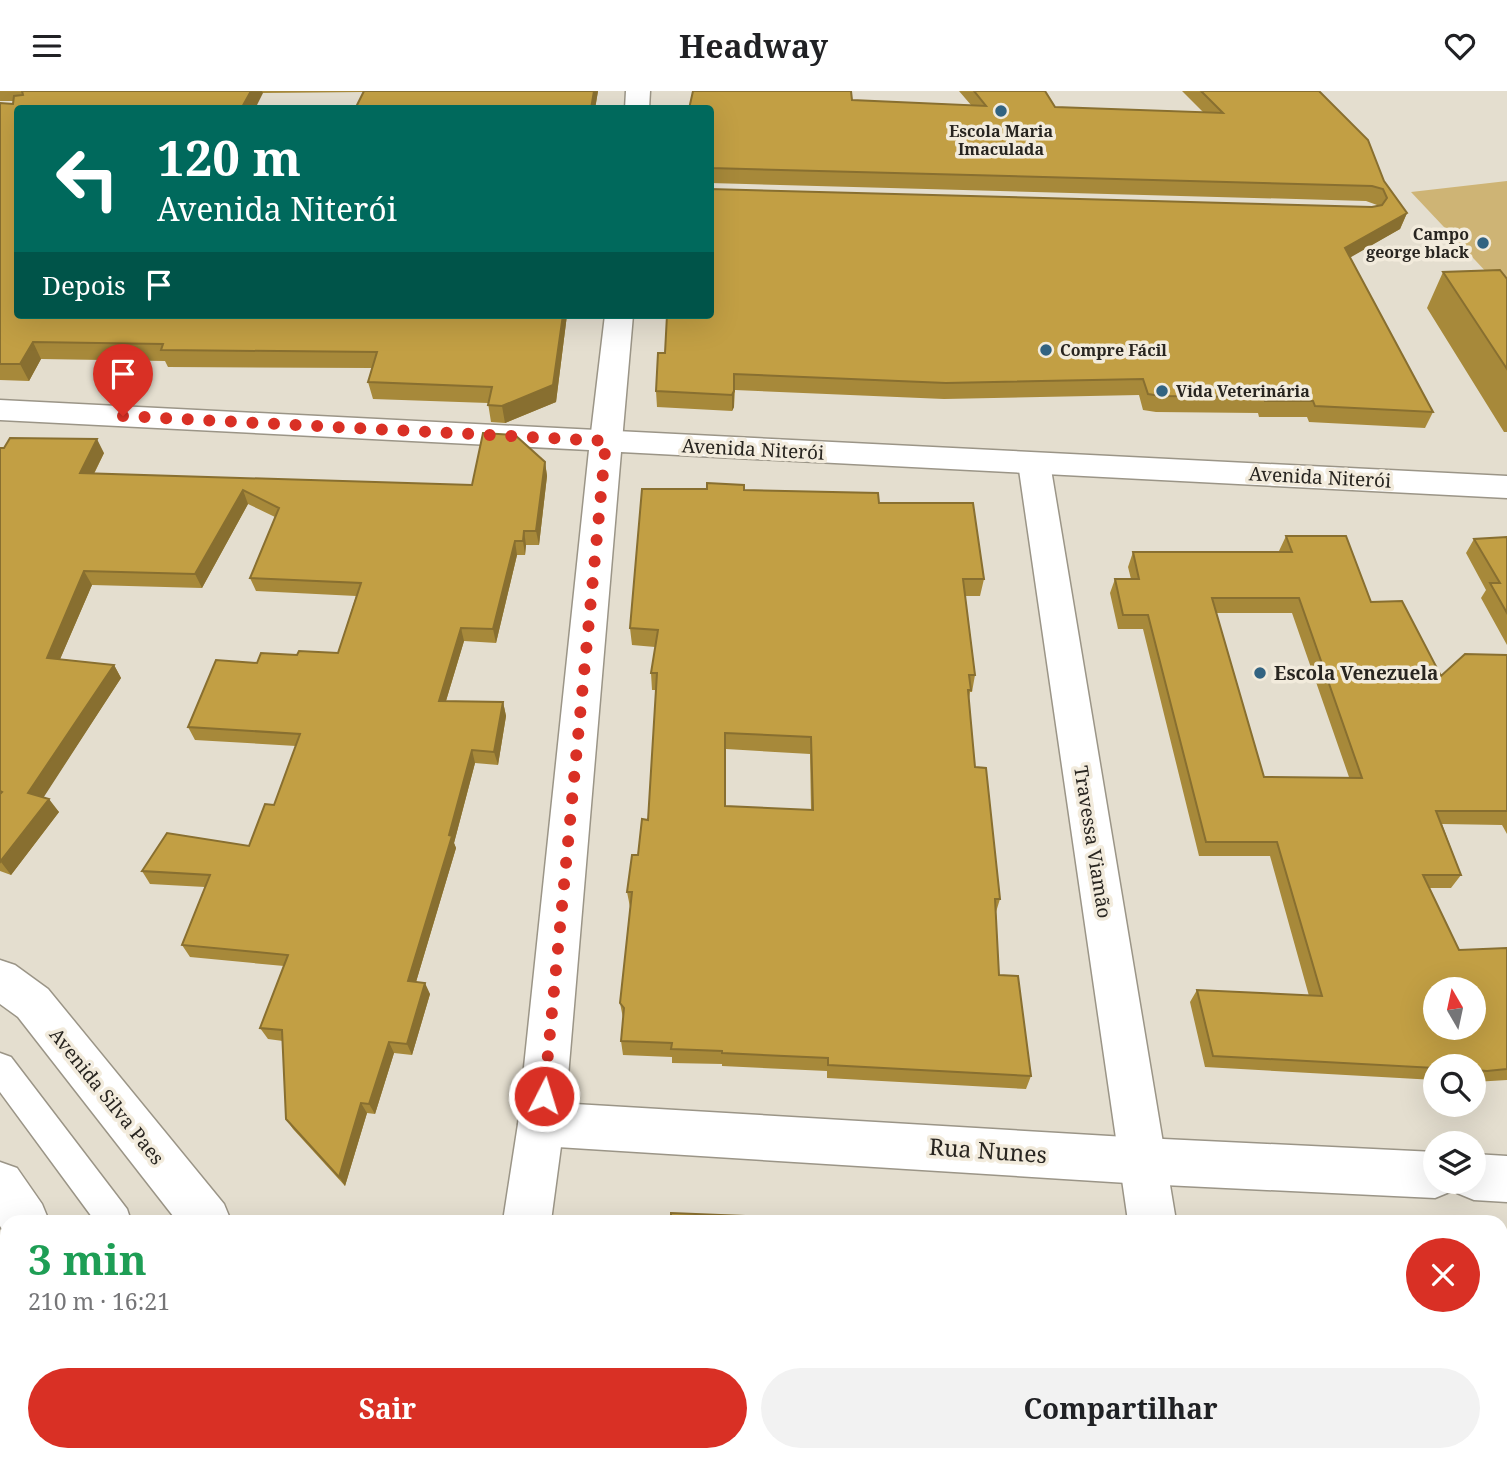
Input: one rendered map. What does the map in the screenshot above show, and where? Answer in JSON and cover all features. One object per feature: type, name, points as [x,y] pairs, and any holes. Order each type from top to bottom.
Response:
[{"type":"main road","points":[[528,1215],[541,1124],[619,319]]},
{"type":"main road","name":"Avenida Niterói","points":[[0,410],[1507,487]]},
{"type":"main road","name":"Travessa Viamão","points":[[1034,463],[1151,1215]]},
{"type":"main road","name":"Avenida Silva Paes","points":[[0,979],[33,1003],[202,1215]]},
{"type":"main road","name":"Rua Nunes","points":[[541,1124],[1143,1161],[1423,1174]]},
{"type":"main road","points":[[1486,1178],[1507,1179]]},
{"type":"main road","points":[[0,1185],[21,1215]]},
{"type":"lane","points":[[0,1067],[111,1215]]},
{"type":"shaded area","name":"Campo george black","points":[[1507,181],[1507,294],[1411,192]]},
{"type":"building","points":[[22,91],[251,91],[243,105],[14,105],[14,319],[562,319],[553,385],[502,406],[488,405],[492,387],[368,382],[377,352],[161,350],[163,344],[33,342],[20,364],[0,364],[0,103],[13,104],[14,96],[23,95]]},
{"type":"building","points":[[364,91],[594,91],[592,105],[357,105]]},
{"type":"building","points":[[693,91],[851,91],[852,100],[986,106],[974,91],[1045,91],[1055,107],[1223,113],[1201,91],[1319,91],[1368,140],[1384,181],[1407,213],[1345,248],[1433,412],[1315,406],[1313,401],[1265,401],[1264,397],[1161,396],[1148,394],[1143,379],[946,383],[734,374],[732,395],[656,391],[658,353],[665,353],[667,319],[714,319],[714,189],[1372,207],[1382,205],[1387,198],[1383,189],[1372,186],[714,168],[714,105],[690,105]]},
{"type":"building","points":[[1500,270],[1507,279],[1507,369],[1443,272]]},
{"type":"building","points":[[483,433],[515,435],[545,462],[536,531],[524,531],[523,541],[515,541],[493,629],[461,628],[439,701],[503,702],[494,752],[472,750],[449,835],[452,836],[408,981],[425,983],[407,1044],[389,1042],[369,1104],[361,1103],[339,1177],[286,1119],[282,1030],[260,1028],[288,955],[182,945],[210,875],[142,871],[167,833],[249,846],[265,804],[274,805],[300,734],[188,727],[216,660],[257,663],[261,653],[338,653],[361,583],[250,578],[279,508],[243,490],[195,574],[84,571],[47,658],[114,665],[28,793],[49,799],[0,862],[0,448],[4,448],[10,438],[97,439],[80,473],[472,485]]},
{"type":"building","points":[[707,483],[744,485],[744,490],[878,493],[879,503],[973,503],[984,579],[963,579],[975,675],[969,675],[971,690],[968,690],[975,767],[986,768],[1000,899],[995,899],[999,975],[1018,976],[1031,1076],[828,1065],[828,1058],[671,1049],[672,1043],[621,1041],[624,1008],[620,1003],[632,892],[627,892],[632,855],[638,855],[642,819],[648,820],[657,673],[651,673],[658,630],[630,628],[642,489],[707,489]],"holes":[[[725,733],[811,737],[813,810],[725,806]]]},
{"type":"building","points":[[1286,536],[1346,536],[1371,602],[1402,601],[1441,676],[1465,654],[1507,655],[1507,811],[1436,811],[1461,875],[1423,875],[1459,950],[1507,948],[1507,1069],[1486,1071],[1486,1054],[1423,1054],[1423,1067],[1213,1056],[1197,990],[1322,996],[1277,842],[1206,842],[1148,615],[1123,615],[1115,579],[1139,579],[1133,552],[1292,552]],"holes":[[[1212,598],[1299,598],[1362,778],[1264,777]]]},
{"type":"building","points":[[1507,537],[1507,613],[1490,583],[1500,583],[1474,539]]},
{"type":"building","points":[[671,1213],[722,1215],[671,1215]]},
{"type":"place","name":"Escola Maria Imaculada","points":[[1001,111]]},
{"type":"place","name":"Campo george black","points":[[1483,243]]},
{"type":"place","name":"Compre Fácil","points":[[1046,350]]},
{"type":"place","name":"Vida Veterinária","points":[[1162,391]]},
{"type":"place","name":"Escola Venezuela","points":[[1260,673]]},
{"type":"route","points":[[123,416],[606,441],[544,1096]]}]
